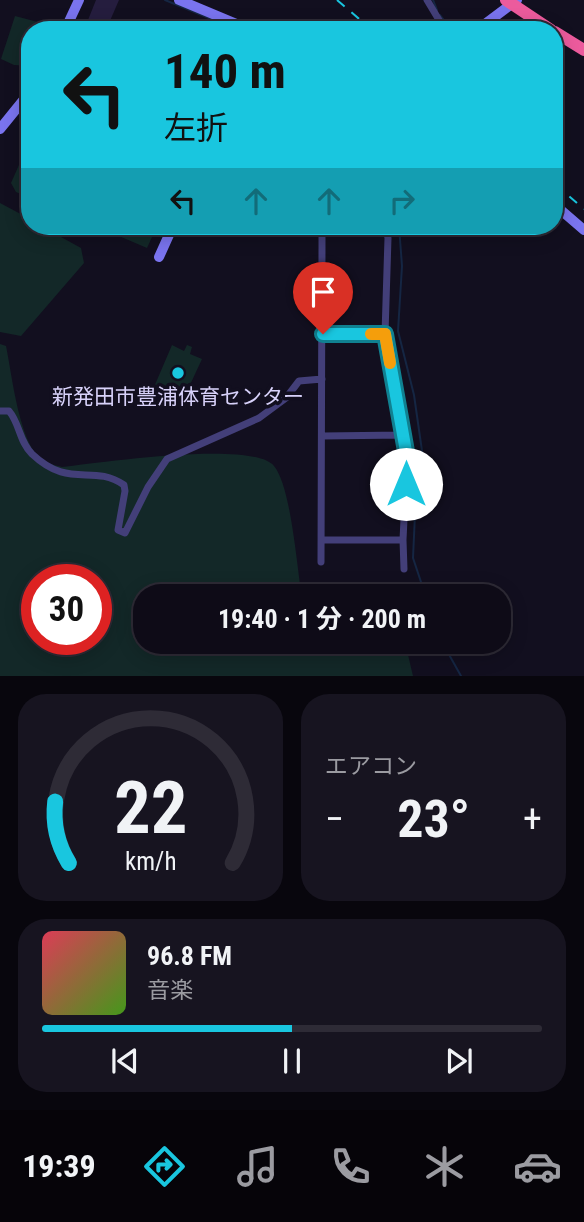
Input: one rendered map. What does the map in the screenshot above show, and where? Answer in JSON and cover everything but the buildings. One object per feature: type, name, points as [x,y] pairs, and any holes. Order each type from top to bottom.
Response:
[{"type":"highway","points":[[511,2],[539,21]]},
{"type":"highway","points":[[563,37],[584,50]]},
{"type":"street","points":[[69,21],[79,0]]},
{"type":"street","points":[[179,0],[229,21]]},
{"type":"street","points":[[427,0],[440,21]]},
{"type":"street","points":[[488,21],[511,2]]},
{"type":"street","points":[[0,129],[21,103]]},
{"type":"street","points":[[563,212],[584,230]]},
{"type":"street","points":[[159,257],[169,235]]},
{"type":"street","points":[[321,562],[322,235]]},
{"type":"street","points":[[387,235],[385,334],[407,457],[402,540],[404,569]]},
{"type":"street","points":[[323,334],[385,334]]},
{"type":"street","points":[[0,411],[9,411],[14,417],[20,440],[31,453],[55,471],[74,476],[109,477],[124,485],[118,530],[125,533],[148,487],[167,459],[274,409],[299,381],[322,379]]},
{"type":"street","points":[[322,436],[403,435]]},
{"type":"street","points":[[322,540],[402,540]]},
{"type":"green space","points":[[15,16],[34,21],[21,21],[21,65],[1,59]]},
{"type":"green space","points":[[21,160],[21,194],[16,192],[11,183]]},
{"type":"green space","points":[[0,203],[21,214],[21,235],[57,235],[81,248],[84,263],[21,336],[0,332]]},
{"type":"green space","points":[[117,235],[153,235],[147,248]]},
{"type":"green space","points":[[0,344],[6,346],[22,424],[34,451],[46,462],[62,467],[174,455],[237,455],[260,458],[274,466],[280,476],[293,528],[300,584],[133,584],[133,654],[408,654],[413,676],[0,676]]},
{"type":"green space","name":"新発田市豊浦体育センター","points":[[172,345],[184,351],[187,345],[192,347],[190,354],[202,359],[183,400],[154,387]]},
{"type":"waterway","points":[[165,0],[216,21]]},
{"type":"waterway","points":[[433,0],[437,10]]},
{"type":"waterway","points":[[440,15],[445,21]]},
{"type":"waterway","points":[[400,235],[402,266],[398,331],[414,395],[424,465],[415,514],[413,558],[422,584]]},
{"type":"waterway","points":[[449,654],[461,676]]},
{"type":"railway","points":[[337,0],[362,21]]},
{"type":"railway","points":[[563,191],[584,209]]},
{"type":"slow traffic","points":[[371,334],[385,334],[390,363]]},
{"type":"place","name":"新発田市豊浦体育センター","points":[[178,373]]},
{"type":"route","points":[[323,334],[385,334],[407,457],[406,484]]}]
